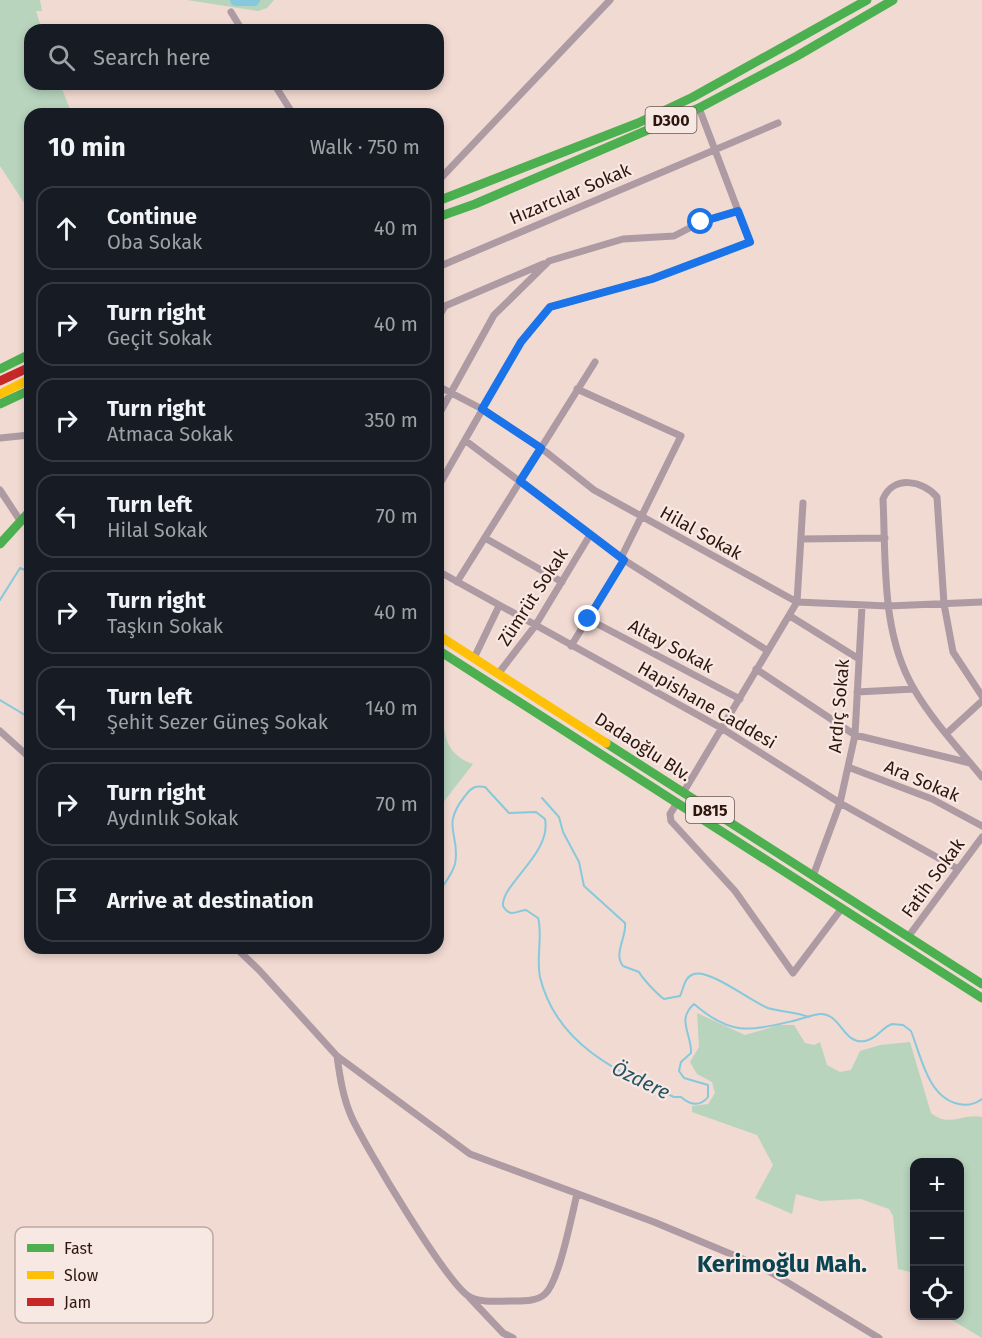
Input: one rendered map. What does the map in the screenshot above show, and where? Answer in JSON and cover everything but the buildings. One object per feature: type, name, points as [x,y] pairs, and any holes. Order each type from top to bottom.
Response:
[{"type":"main road","name":"D300","points":[[444,198],[647,119],[693,97],[867,0]]},
{"type":"main road","name":"D300","points":[[444,215],[699,108],[797,56],[893,0]]},
{"type":"main road","points":[[444,222],[474,204]]},
{"type":"main road","points":[[0,369],[24,357]]},
{"type":"main road","points":[[14,361],[24,376]]},
{"type":"main road","points":[[0,381],[24,370]]},
{"type":"main road","points":[[0,394],[24,383]]},
{"type":"main road","points":[[0,404],[24,393]]},
{"type":"main road","points":[[0,404],[24,402]]},
{"type":"main road","points":[[0,544],[24,518]]},
{"type":"main road","name":"Dadaoğlu Blv.","points":[[444,639],[982,984]]},
{"type":"main road","name":"Dadaoğlu Blv.","points":[[444,654],[982,998]]},
{"type":"street","points":[[444,175],[610,0]]},
{"type":"street","points":[[231,12],[238,24]]},
{"type":"street","points":[[278,90],[289,108]]},
{"type":"street","points":[[444,477],[521,342],[550,307],[652,279],[750,242],[699,108]]},
{"type":"street","name":"Hızarcılar Sokak","points":[[444,264],[714,148],[778,123]]},
{"type":"street","points":[[444,308],[549,261],[623,239],[674,236],[701,222],[738,211]]},
{"type":"street","points":[[444,405],[494,315],[549,261]]},
{"type":"street","points":[[457,582],[595,362]]},
{"type":"street","name":"Hilal Sokak","points":[[444,389],[482,409],[541,448],[594,490],[796,602],[862,606],[982,602]]},
{"type":"street","points":[[571,646],[623,559],[681,436],[578,389]]},
{"type":"street","points":[[0,438],[24,436]]},
{"type":"street","points":[[466,441],[623,559],[768,651]]},
{"type":"street","points":[[982,696],[953,652],[944,604],[937,497],[933,492],[915,482],[905,483],[889,490],[883,499],[888,606],[898,654],[914,689],[982,777]]},
{"type":"street","points":[[0,490],[21,522]]},
{"type":"street","points":[[683,793],[790,616],[796,602],[803,503]]},
{"type":"street","name":"Zümrüt Sokak","points":[[498,674],[535,626],[590,535]]},
{"type":"street","points":[[484,538],[562,582]]},
{"type":"street","points":[[801,539],[885,538]]},
{"type":"street","name":"Hapishane Caddesi","points":[[444,575],[723,729],[840,803],[958,868]]},
{"type":"street","points":[[474,658],[499,606]]},
{"type":"street","name":"Ardıç Sokak","points":[[813,876],[840,803],[855,735],[862,606]]},
{"type":"street","points":[[790,616],[859,659]]},
{"type":"street","name":"Altay Sokak","points":[[588,619],[740,699]]},
{"type":"street","points":[[756,669],[855,735],[970,763]]},
{"type":"street","points":[[857,692],[914,689]]},
{"type":"street","points":[[947,733],[982,701]]},
{"type":"street","points":[[0,731],[24,753]]},
{"type":"street","name":"Ara Sokak","points":[[848,767],[932,800],[982,826]]},
{"type":"street","points":[[677,803],[670,814],[671,821],[735,891],[793,973],[842,908]]},
{"type":"street","name":"Fatih Sokak","points":[[908,937],[982,837]]},
{"type":"street","points":[[243,954],[260,970],[337,1056],[470,1154],[654,1222],[762,1267],[879,1338]]},
{"type":"street","points":[[337,1056],[342,1091],[352,1119],[433,1254],[503,1333],[513,1338]]},
{"type":"street","points":[[469,1297],[521,1301],[536,1299],[547,1293],[565,1245],[577,1194]]},
{"type":"green space","points":[[0,0],[40,0],[42,11],[36,11],[40,24],[24,24],[24,90],[62,90],[70,108],[24,108],[24,203],[0,166]]},
{"type":"green space","points":[[187,0],[274,0],[267,8],[258,11]]},
{"type":"green space","points":[[444,726],[446,739],[452,750],[473,764],[444,801]]},
{"type":"green space","points":[[697,1013],[745,1035],[779,1025],[794,1025],[805,1043],[814,1045],[820,1042],[827,1065],[840,1072],[851,1070],[860,1051],[880,1045],[910,1042],[931,1113],[950,1120],[982,1117],[982,1338],[952,1320],[964,1320],[964,1158],[910,1158],[910,1272],[898,1269],[893,1216],[889,1209],[861,1199],[820,1201],[796,1194],[792,1214],[755,1198],[773,1165],[757,1135],[692,1112],[692,1106],[708,1104],[715,1093],[712,1082],[697,1074],[690,1062],[699,1047]]},
{"type":"waterway","points":[[236,0],[254,0]]},
{"type":"waterway","points":[[0,600],[20,568],[24,570]]},
{"type":"waterway","name":"Özdere","points":[[0,700],[24,714]]},
{"type":"waterway","name":"Özdere","points":[[444,884],[455,864],[456,846],[452,823],[458,807],[471,789],[478,786],[485,787],[509,813],[536,812],[545,819],[545,832],[541,844],[510,888],[503,906],[508,912],[526,910],[538,918],[540,977],[548,1000],[574,1038],[611,1066],[674,1097],[681,1097],[688,1102],[698,1104],[708,1097],[708,1085],[684,1078],[679,1071],[681,1062],[691,1053],[685,1022],[694,1004],[719,1022],[741,1028],[764,1027],[820,1014],[827,1015],[858,1041],[869,1040],[892,1024],[903,1025],[911,1031],[927,1075],[940,1094],[962,1105],[982,1099]]},
{"type":"waterway","points":[[542,798],[559,817],[563,832],[579,862],[584,886],[625,923],[619,956],[623,966],[639,972],[664,999],[680,996],[688,978],[694,974],[701,974],[720,981],[768,1008],[809,1017]]},
{"type":"traffic: fast","points":[[444,199],[638,123],[693,97],[867,0]]},
{"type":"traffic: fast","points":[[444,215],[475,204],[699,108],[797,56],[893,0]]},
{"type":"traffic: fast","points":[[0,369],[24,357]]},
{"type":"traffic: fast","points":[[0,404],[24,393]]},
{"type":"traffic: fast","points":[[0,544],[24,518]]},
{"type":"traffic: fast","points":[[444,654],[982,998]]},
{"type":"traffic: fast","points":[[606,743],[982,984]]},
{"type":"traffic: slow","points":[[0,394],[24,382]]},
{"type":"traffic: slow","points":[[444,639],[606,743]]},
{"type":"traffic: jam","points":[[0,381],[24,370]]},
{"type":"district","name":"Kerimoğlu Mah.","points":[[782,1264]]},
{"type":"route","points":[[588,619],[624,560],[520,481],[541,448],[482,409],[521,342],[550,307],[652,279],[750,242],[738,211],[701,222]]}]
